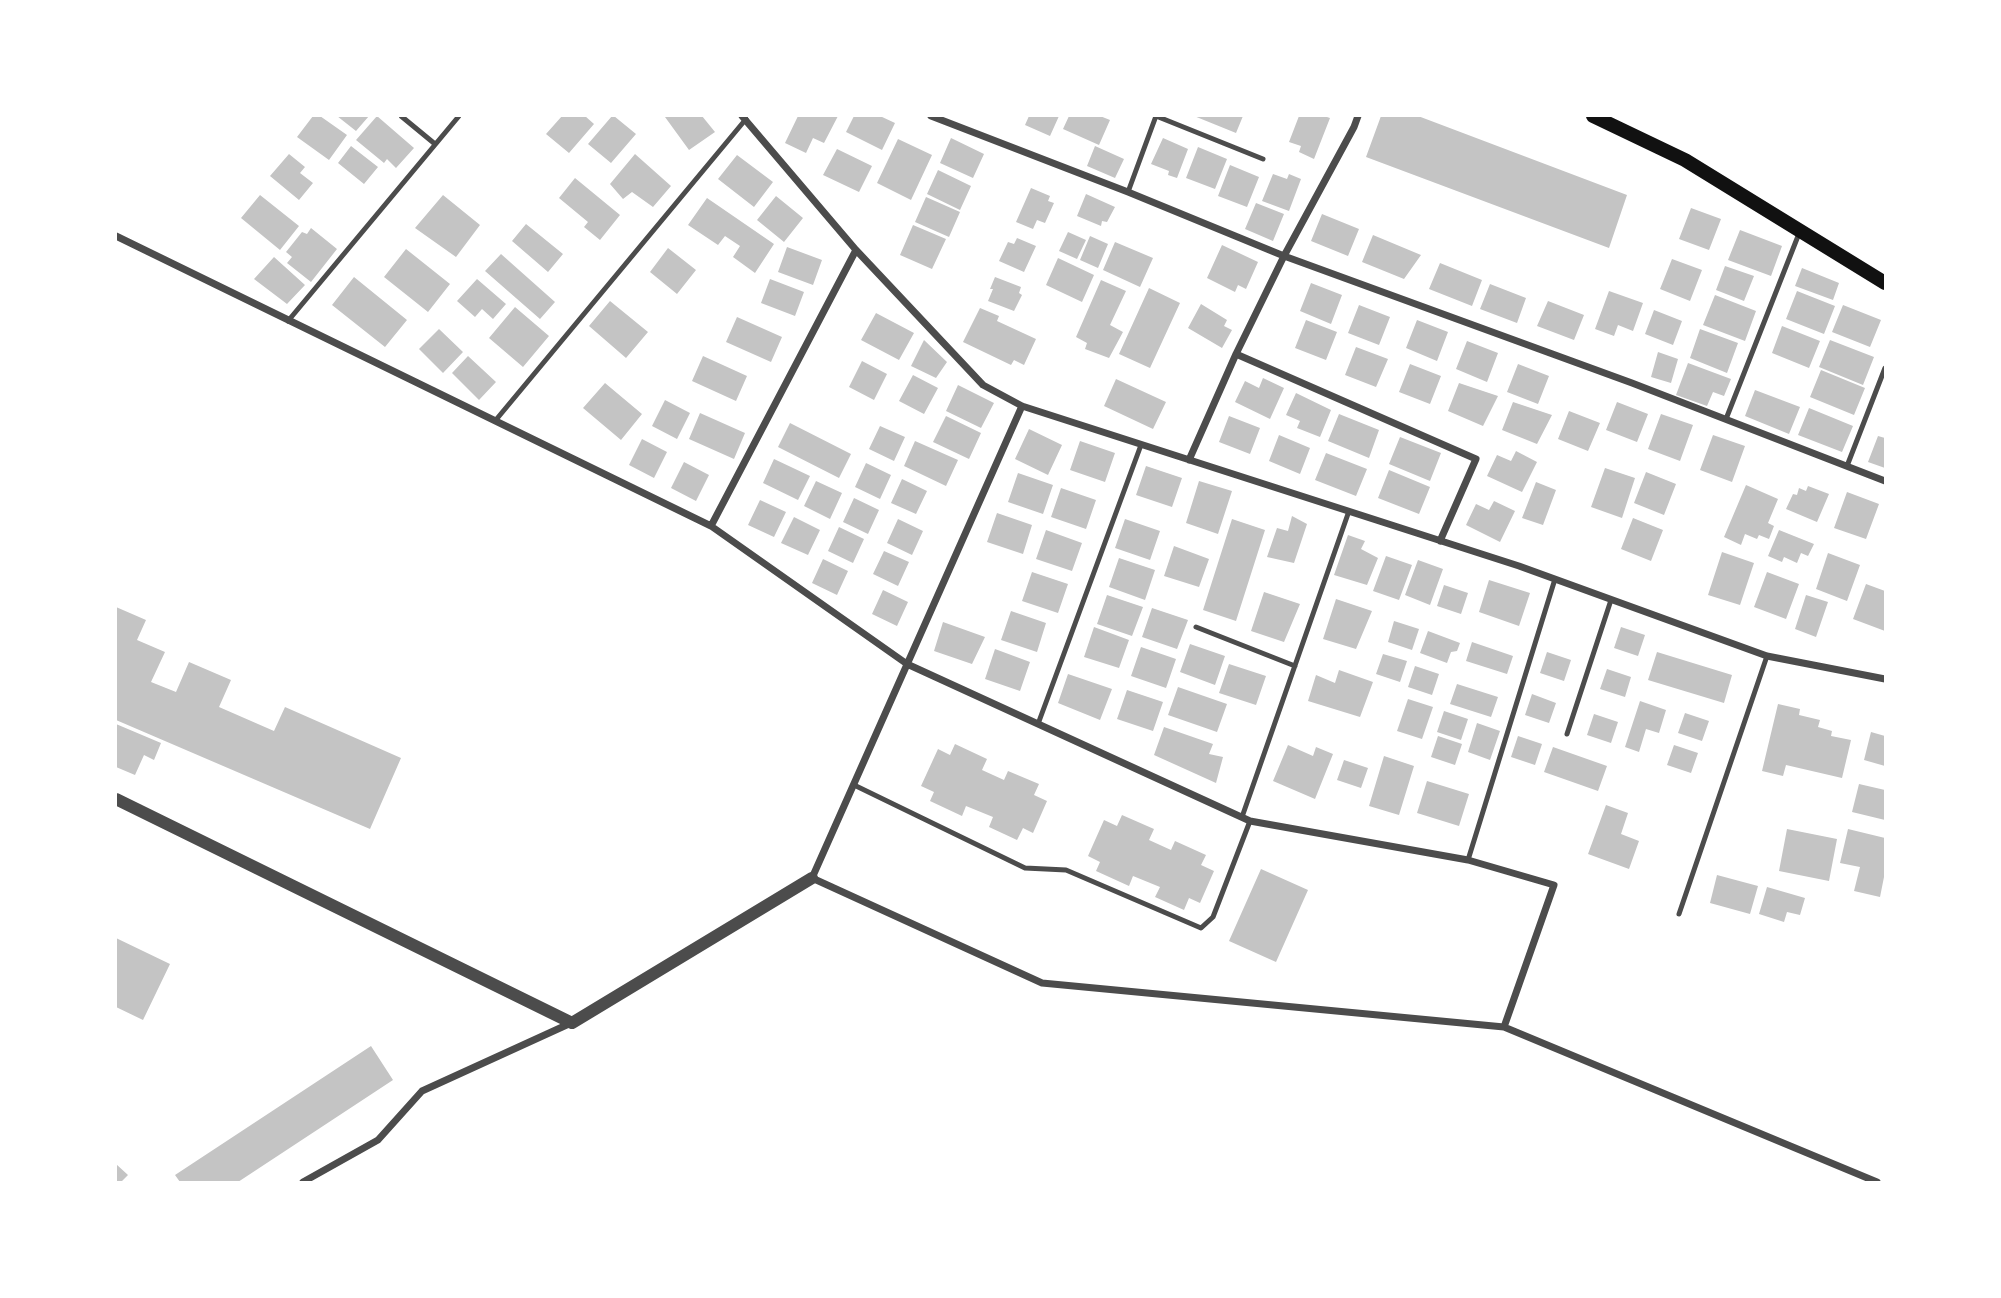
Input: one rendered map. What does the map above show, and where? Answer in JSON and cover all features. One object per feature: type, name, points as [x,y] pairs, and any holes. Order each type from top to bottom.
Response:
[{"type":"main road","points":[[1593,116],[1685,160],[1885,283]]},
{"type":"street","points":[[931,116],[1284,256],[1632,383],[1885,481]]},
{"type":"street","points":[[1189,460],[1236,354],[1284,256],[1358,116]]},
{"type":"street","points":[[744,118],[856,250],[983,385],[1022,406],[1555,579],[1767,656],[1885,679]]},
{"type":"street","points":[[116,236],[711,526],[907,664],[1246,819],[1468,860],[1554,885],[1504,1027]]},
{"type":"street","points":[[711,526],[856,250]]},
{"type":"street","points":[[1236,354],[1476,459],[1440,541]]},
{"type":"street","points":[[303,1182],[378,1140],[422,1091],[572,1023],[812,878],[1022,406]]},
{"type":"street","points":[[116,799],[572,1023]]},
{"type":"street","points":[[812,878],[1042,984],[1504,1027],[1877,1182]]},
{"type":"lane","points":[[401,116],[435,144]]},
{"type":"lane","points":[[288,321],[459,116]]},
{"type":"lane","points":[[1128,192],[1156,116],[1264,159]]},
{"type":"lane","points":[[495,421],[744,118]]},
{"type":"lane","points":[[1726,419],[1800,231]]},
{"type":"lane","points":[[1847,466],[1885,368]]},
{"type":"lane","points":[[1038,724],[1142,445]]},
{"type":"lane","points":[[854,786],[1025,868],[1066,870],[1201,928],[1213,917],[1349,511]]},
{"type":"lane","points":[[1468,860],[1555,579]]},
{"type":"lane","points":[[1567,734],[1611,600]]},
{"type":"lane","points":[[1196,626],[1295,666]]},
{"type":"lane","points":[[1679,914],[1767,656]]},
{"type":"building","points":[[313,116],[320,116],[347,135],[329,160],[297,137]]},
{"type":"building","points":[[337,116],[369,116],[356,131]]},
{"type":"building","points":[[377,116],[414,148],[396,168],[387,159],[384,163],[356,140]]},
{"type":"building","points":[[562,116],[585,116],[594,124],[569,153],[546,134]]},
{"type":"building","points":[[612,116],[636,134],[611,163],[588,144]]},
{"type":"building","points":[[702,116],[715,132],[689,150],[665,117]]},
{"type":"building","points":[[798,116],[838,116],[824,143],[813,138],[806,153],[785,143]]},
{"type":"building","points":[[854,116],[880,116],[895,123],[882,150],[846,132]]},
{"type":"building","points":[[1029,116],[1059,116],[1050,136],[1025,125]]},
{"type":"building","points":[[1069,116],[1100,116],[1110,120],[1099,145],[1063,129]]},
{"type":"building","points":[[1194,116],[1243,116],[1236,133]]},
{"type":"building","points":[[1299,116],[1330,118],[1314,159],[1299,152],[1301,146],[1289,142]]},
{"type":"building","points":[[1381,116],[1418,116],[1627,195],[1609,248],[1366,157]]},
{"type":"building","points":[[951,138],[984,154],[973,178],[940,163]]},
{"type":"building","points":[[1163,138],[1188,149],[1177,178],[1168,175],[1169,171],[1151,164]]},
{"type":"building","points":[[898,139],[932,155],[911,200],[877,183]]},
{"type":"building","points":[[351,146],[378,167],[364,184],[338,163]]},
{"type":"building","points":[[1095,146],[1124,159],[1115,178],[1087,166]]},
{"type":"building","points":[[1198,147],[1227,159],[1215,189],[1186,178]]},
{"type":"building","points":[[837,149],[872,166],[859,192],[823,175]]},
{"type":"building","points":[[289,154],[305,167],[300,173],[313,183],[299,200],[270,176]]},
{"type":"building","points":[[635,154],[671,186],[653,207],[632,192],[623,199],[610,184]]},
{"type":"building","points":[[737,155],[773,182],[754,207],[718,179]]},
{"type":"building","points":[[1230,165],[1259,177],[1247,207],[1218,196]]},
{"type":"building","points":[[938,170],[971,186],[960,210],[927,194]]},
{"type":"building","points":[[1273,174],[1287,179],[1289,174],[1301,179],[1289,211],[1262,201]]},
{"type":"building","points":[[575,178],[620,215],[600,240],[584,227],[588,222],[559,198]]},
{"type":"building","points":[[1031,188],[1050,196],[1048,201],[1054,203],[1045,223],[1037,220],[1033,229],[1016,222]]},
{"type":"building","points":[[1086,194],[1115,207],[1107,222],[1102,221],[1101,226],[1077,216]]},
{"type":"building","points":[[260,195],[299,226],[280,250],[241,218]]},
{"type":"building","points":[[443,195],[480,225],[456,257],[415,228]]},
{"type":"building","points":[[776,196],[803,218],[784,242],[757,220]]},
{"type":"building","points":[[926,197],[960,212],[949,237],[915,222]]},
{"type":"building","points":[[707,198],[774,244],[755,273],[733,257],[740,246],[725,236],[718,245],[688,225]]},
{"type":"building","points":[[1256,203],[1284,214],[1273,241],[1245,229]]},
{"type":"building","points":[[1691,208],[1721,219],[1709,250],[1679,239]]},
{"type":"building","points":[[1322,214],[1359,229],[1348,256],[1311,241]]},
{"type":"building","points":[[526,224],[563,254],[548,272],[512,241]]},
{"type":"building","points":[[913,225],[946,239],[932,269],[900,255]]},
{"type":"building","points":[[311,228],[337,249],[311,282],[287,263],[292,257],[286,252],[302,232],[307,234]]},
{"type":"building","points":[[1740,230],[1782,246],[1771,276],[1728,260]]},
{"type":"building","points":[[1068,232],[1086,240],[1077,259],[1059,251]]},
{"type":"building","points":[[1373,235],[1421,255],[1404,279],[1362,262]]},
{"type":"building","points":[[1090,236],[1108,244],[1098,268],[1080,260]]},
{"type":"building","points":[[1017,238],[1036,246],[1024,272],[999,261],[1008,242],[1014,244]]},
{"type":"building","points":[[1115,242],[1153,258],[1140,287],[1103,270]]},
{"type":"building","points":[[1222,245],[1258,262],[1246,289],[1238,285],[1235,292],[1207,278]]},
{"type":"building","points":[[787,247],[822,260],[813,285],[778,272]]},
{"type":"building","points":[[668,248],[696,270],[677,294],[650,272]]},
{"type":"building","points":[[406,249],[450,284],[428,312],[384,277]]},
{"type":"building","points":[[501,254],[555,302],[540,319],[485,271]]},
{"type":"building","points":[[274,257],[305,285],[287,304],[254,279]]},
{"type":"building","points":[[1058,258],[1094,275],[1082,302],[1046,285]]},
{"type":"building","points":[[1672,259],[1702,270],[1690,301],[1660,289]]},
{"type":"building","points":[[1440,263],[1482,280],[1472,306],[1429,289]]},
{"type":"building","points":[[1725,266],[1754,276],[1744,301],[1716,290]]},
{"type":"building","points":[[1802,268],[1839,283],[1833,300],[1795,286]]},
{"type":"building","points":[[354,277],[407,320],[385,347],[332,305]]},
{"type":"building","points":[[995,277],[1021,287],[1019,293],[1022,295],[1014,311],[988,301]]},
{"type":"building","points":[[477,279],[506,304],[493,319],[482,309],[475,317],[457,301]]},
{"type":"building","points":[[770,279],[804,292],[795,316],[761,303]]},
{"type":"building","points":[[1101,280],[1126,291],[1110,325],[1123,332],[1109,358],[1085,349],[1087,343],[1076,337]]},
{"type":"building","points":[[1311,283],[1342,295],[1331,324],[1300,311]]},
{"type":"building","points":[[1490,284],[1526,298],[1517,323],[1480,309]]},
{"type":"building","points":[[1149,288],[1180,303],[1150,368],[1119,354]]},
{"type":"building","points":[[1609,291],[1643,303],[1633,331],[1618,325],[1614,336],[1595,329]]},
{"type":"building","points":[[1797,291],[1835,306],[1824,334],[1786,319]]},
{"type":"building","points":[[1715,295],[1756,311],[1745,341],[1703,325]]},
{"type":"building","points":[[610,301],[648,332],[626,358],[589,326]]},
{"type":"building","points":[[1548,301],[1584,315],[1574,340],[1537,326]]},
{"type":"building","points":[[1201,304],[1227,320],[1224,326],[1232,330],[1222,348],[1188,328]]},
{"type":"building","points":[[1359,305],[1390,317],[1379,345],[1348,333]]},
{"type":"building","points":[[1843,305],[1881,320],[1870,347],[1832,332]]},
{"type":"building","points":[[515,307],[549,336],[523,367],[489,338]]},
{"type":"building","points":[[980,308],[999,316],[997,321],[1036,339],[1024,365],[1014,360],[1011,365],[963,342]]},
{"type":"building","points":[[1654,310],[1682,321],[1673,345],[1645,334]]},
{"type":"building","points":[[876,313],[914,333],[899,360],[861,340]]},
{"type":"building","points":[[737,317],[782,337],[771,362],[726,342]]},
{"type":"building","points":[[1306,320],[1337,332],[1326,360],[1295,348]]},
{"type":"building","points":[[1417,320],[1448,332],[1437,361],[1406,348]]},
{"type":"building","points":[[1782,326],[1820,341],[1809,368],[1772,353]]},
{"type":"building","points":[[439,329],[463,352],[443,373],[419,349]]},
{"type":"building","points":[[1700,329],[1738,343],[1727,373],[1690,358]]},
{"type":"building","points":[[924,340],[947,362],[936,378],[911,366]]},
{"type":"building","points":[[1830,340],[1874,357],[1863,385],[1819,367]]},
{"type":"building","points":[[1467,341],[1498,353],[1487,382],[1456,369]]},
{"type":"building","points":[[1356,347],[1388,359],[1376,387],[1345,375]]},
{"type":"building","points":[[1658,352],[1678,359],[1671,383],[1651,377]]},
{"type":"building","points":[[468,356],[496,382],[479,400],[452,373]]},
{"type":"building","points":[[703,356],[747,376],[736,401],[692,381]]},
{"type":"building","points":[[862,361],[887,374],[874,400],[849,387]]},
{"type":"building","points":[[1688,363],[1731,379],[1724,396],[1713,392],[1707,406],[1676,395]]},
{"type":"building","points":[[1410,364],[1441,376],[1430,404],[1399,392]]},
{"type":"building","points":[[1518,364],[1549,376],[1538,404],[1507,392]]},
{"type":"building","points":[[1821,370],[1865,388],[1854,415],[1810,397]]},
{"type":"building","points":[[913,375],[938,388],[924,414],[899,401]]},
{"type":"building","points":[[1263,378],[1284,388],[1270,419],[1235,402],[1245,381],[1259,388]]},
{"type":"building","points":[[1116,379],[1166,402],[1153,429],[1104,406]]},
{"type":"building","points":[[605,383],[642,414],[621,440],[583,408]]},
{"type":"building","points":[[1459,383],[1498,396],[1483,426],[1448,411]]},
{"type":"building","points":[[958,385],[994,403],[981,428],[946,411]]},
{"type":"building","points":[[1755,390],[1800,407],[1789,434],[1745,416]]},
{"type":"building","points":[[1296,393],[1331,410],[1320,437],[1297,428],[1300,421],[1286,415]]},
{"type":"building","points":[[665,400],[690,413],[677,439],[652,426]]},
{"type":"building","points":[[1513,402],[1552,415],[1537,444],[1502,430]]},
{"type":"building","points":[[1617,402],[1648,414],[1637,442],[1606,430]]},
{"type":"building","points":[[1809,408],[1853,426],[1842,452],[1798,435]]},
{"type":"building","points":[[1569,411],[1600,423],[1588,451],[1558,439]]},
{"type":"building","points":[[700,413],[745,433],[734,459],[689,439]]},
{"type":"building","points":[[1339,414],[1379,430],[1369,458],[1328,441]]},
{"type":"building","points":[[1661,414],[1693,425],[1680,461],[1648,449]]},
{"type":"building","points":[[946,416],[981,433],[969,459],[933,442]]},
{"type":"building","points":[[1229,416],[1260,428],[1250,454],[1219,442]]},
{"type":"building","points":[[790,423],[851,454],[839,478],[778,447]]},
{"type":"building","points":[[880,426],[905,437],[894,461],[869,449]]},
{"type":"building","points":[[1029,429],[1062,445],[1048,475],[1015,459]]},
{"type":"building","points":[[1279,435],[1310,448],[1300,474],[1269,461]]},
{"type":"building","points":[[1713,435],[1745,446],[1732,482],[1700,470]]},
{"type":"building","points":[[1878,436],[1885,438],[1885,468],[1868,462]]},
{"type":"building","points":[[1400,437],[1441,453],[1430,481],[1389,464]]},
{"type":"building","points":[[642,439],[667,452],[654,478],[629,465]]},
{"type":"building","points":[[915,441],[958,460],[946,486],[904,466]]},
{"type":"building","points":[[1080,441],[1115,453],[1105,482],[1070,470]]},
{"type":"building","points":[[1516,451],[1537,462],[1522,492],[1487,476],[1497,455],[1511,461]]},
{"type":"building","points":[[1326,453],[1367,469],[1356,496],[1315,480]]},
{"type":"building","points":[[774,459],[810,476],[798,500],[763,483]]},
{"type":"building","points":[[684,462],[709,475],[696,501],[671,488]]},
{"type":"building","points":[[866,463],[891,475],[880,499],[855,487]]},
{"type":"building","points":[[1146,466],[1182,478],[1172,507],[1136,495]]},
{"type":"building","points":[[1605,468],[1635,478],[1622,518],[1591,507]]},
{"type":"building","points":[[1389,470],[1430,487],[1419,514],[1378,498]]},
{"type":"building","points":[[1646,472],[1676,484],[1664,515],[1634,503]]},
{"type":"building","points":[[1018,473],[1053,485],[1043,514],[1008,502]]},
{"type":"building","points":[[902,479],[927,491],[916,514],[891,503]]},
{"type":"building","points":[[816,481],[842,493],[830,519],[804,506]]},
{"type":"building","points":[[1199,481],[1232,491],[1218,534],[1186,523]]},
{"type":"building","points":[[1536,482],[1556,490],[1543,525],[1522,518]]},
{"type":"building","points":[[1746,485],[1778,499],[1768,523],[1774,526],[1769,539],[1759,535],[1757,539],[1745,534],[1741,545],[1724,537]]},
{"type":"building","points":[[1808,486],[1829,494],[1817,522],[1786,509],[1793,494],[1797,495],[1799,488],[1806,491]]},
{"type":"building","points":[[1061,488],[1096,500],[1086,529],[1051,517]]},
{"type":"building","points":[[1847,492],[1879,504],[1866,539],[1834,528]]},
{"type":"building","points":[[854,498],[879,510],[868,534],[843,522]]},
{"type":"building","points":[[760,500],[786,512],[774,537],[748,525]]},
{"type":"building","points":[[1494,501],[1515,511],[1500,542],[1466,525],[1476,504],[1489,510]]},
{"type":"building","points":[[997,513],[1032,525],[1023,554],[987,542]]},
{"type":"building","points":[[1292,516],[1307,524],[1294,563],[1267,557],[1277,528],[1288,531]]},
{"type":"building","points":[[794,517],[820,530],[808,555],[781,543]]},
{"type":"building","points":[[1633,518],[1663,530],[1651,561],[1621,549]]},
{"type":"building","points":[[898,519],[923,531],[912,555],[887,543]]},
{"type":"building","points":[[1125,519],[1160,531],[1150,560],[1115,548]]},
{"type":"building","points":[[1232,519],[1265,530],[1236,621],[1203,610]]},
{"type":"building","points":[[839,527],[864,539],[853,563],[828,551]]},
{"type":"building","points":[[1046,530],[1082,543],[1072,571],[1036,559]]},
{"type":"building","points":[[1779,530],[1814,544],[1808,556],[1801,553],[1797,563],[1784,557],[1782,562],[1768,556]]},
{"type":"building","points":[[1348,535],[1365,541],[1361,549],[1378,558],[1367,585],[1334,575]]},
{"type":"building","points":[[1174,546],[1209,559],[1199,587],[1164,576]]},
{"type":"building","points":[[884,551],[909,562],[898,586],[873,574]]},
{"type":"building","points":[[1722,552],[1754,563],[1740,605],[1708,595]]},
{"type":"building","points":[[1828,553],[1860,565],[1847,601],[1816,589]]},
{"type":"building","points":[[1386,556],[1412,565],[1399,600],[1373,591]]},
{"type":"building","points":[[1119,558],[1155,570],[1145,600],[1109,587]]},
{"type":"building","points":[[823,559],[848,571],[837,595],[812,583]]},
{"type":"building","points":[[1418,560],[1443,569],[1430,605],[1405,595]]},
{"type":"building","points":[[1032,572],[1068,584],[1058,613],[1022,601]]},
{"type":"building","points":[[1767,572],[1799,584],[1786,619],[1754,607]]},
{"type":"building","points":[[1489,580],[1530,593],[1519,626],[1479,612]]},
{"type":"building","points":[[1866,584],[1885,591],[1885,631],[1853,619]]},
{"type":"building","points":[[1444,585],[1468,593],[1461,614],[1437,606]]},
{"type":"building","points":[[883,590],[908,602],[897,626],[872,614]]},
{"type":"building","points":[[1264,592],[1300,604],[1284,642],[1251,631]]},
{"type":"building","points":[[1107,595],[1143,607],[1132,636],[1097,624]]},
{"type":"building","points":[[1806,595],[1828,602],[1816,637],[1795,629]]},
{"type":"building","points":[[1336,599],[1372,611],[1356,649],[1323,639]]},
{"type":"building","points":[[116,607],[146,620],[137,640],[165,652],[151,682],[176,692],[189,662],[231,680],[219,707],[274,731],[285,707],[401,758],[370,829],[116,720]]},
{"type":"building","points":[[1152,608],[1188,620],[1177,649],[1142,637]]},
{"type":"building","points":[[1011,611],[1046,623],[1037,652],[1001,640]]},
{"type":"building","points":[[1394,621],[1419,629],[1412,650],[1388,642]]},
{"type":"building","points":[[943,622],[985,637],[972,664],[934,651]]},
{"type":"building","points":[[1094,627],[1129,640],[1119,668],[1084,657]]},
{"type":"building","points":[[1621,627],[1645,635],[1638,656],[1614,648]]},
{"type":"building","points":[[1428,631],[1460,643],[1457,651],[1451,652],[1447,663],[1420,653]]},
{"type":"building","points":[[1472,642],[1513,656],[1507,674],[1466,661]]},
{"type":"building","points":[[1190,644],[1225,656],[1215,685],[1180,672]]},
{"type":"building","points":[[1141,647],[1176,659],[1166,688],[1131,676]]},
{"type":"building","points":[[995,649],[1030,662],[1020,691],[985,679]]},
{"type":"building","points":[[1547,652],[1571,660],[1564,681],[1540,673]]},
{"type":"building","points":[[1657,652],[1732,675],[1724,703],[1648,680]]},
{"type":"building","points":[[1383,654],[1407,661],[1400,682],[1376,674]]},
{"type":"building","points":[[1229,664],[1266,676],[1256,705],[1219,693]]},
{"type":"building","points":[[1415,666],[1439,674],[1432,695],[1408,687]]},
{"type":"building","points":[[1607,669],[1631,677],[1625,697],[1600,689]]},
{"type":"building","points":[[1339,670],[1373,682],[1360,717],[1308,701],[1316,675],[1335,683]]},
{"type":"building","points":[[1068,674],[1112,689],[1100,720],[1058,703]]},
{"type":"building","points":[[1457,684],[1498,697],[1491,717],[1450,704]]},
{"type":"building","points":[[1178,687],[1227,704],[1217,732],[1168,715]]},
{"type":"building","points":[[1127,690],[1163,702],[1153,731],[1117,719]]},
{"type":"building","points":[[1532,694],[1556,703],[1549,723],[1525,715]]},
{"type":"building","points":[[1408,699],[1433,707],[1422,739],[1397,731]]},
{"type":"building","points":[[1640,701],[1666,710],[1659,733],[1646,729],[1639,752],[1625,747]]},
{"type":"building","points":[[1778,704],[1800,709],[1799,715],[1820,720],[1818,727],[1832,731],[1831,736],[1851,740],[1842,778],[1786,765],[1783,776],[1762,771]]},
{"type":"building","points":[[1444,711],[1468,719],[1461,740],[1437,732]]},
{"type":"building","points":[[1685,713],[1709,721],[1702,741],[1678,733]]},
{"type":"building","points":[[1594,714],[1618,722],[1611,743],[1587,735]]},
{"type":"building","points":[[1477,723],[1500,731],[1490,760],[1468,752]]},
{"type":"building","points":[[116,724],[161,743],[154,760],[144,755],[135,775],[116,767]]},
{"type":"building","points":[[1164,727],[1213,744],[1209,754],[1223,757],[1216,783],[1154,755]]},
{"type":"building","points":[[1871,732],[1885,736],[1885,766],[1864,760]]},
{"type":"building","points":[[1438,736],[1462,744],[1455,765],[1431,757]]},
{"type":"building","points":[[1518,736],[1542,744],[1535,765],[1511,757]]},
{"type":"building","points":[[955,744],[987,759],[982,770],[1004,780],[1008,771],[1039,784],[1034,795],[1047,801],[1033,833],[1023,828],[1017,840],[989,827],[993,817],[966,806],[962,816],[930,801],[934,792],[921,786],[938,749],[950,755]]},
{"type":"building","points":[[1288,745],[1313,756],[1316,747],[1333,754],[1315,799],[1273,781]]},
{"type":"building","points":[[1674,745],[1698,753],[1691,773],[1667,765]]},
{"type":"building","points":[[1553,747],[1607,766],[1598,791],[1544,772]]},
{"type":"building","points":[[1384,756],[1414,766],[1399,815],[1369,806]]},
{"type":"building","points":[[1344,760],[1368,768],[1361,788],[1337,780]]},
{"type":"building","points":[[1427,781],[1469,794],[1459,826],[1417,813]]},
{"type":"building","points":[[1859,784],[1885,790],[1885,820],[1852,812]]},
{"type":"building","points":[[1606,805],[1628,813],[1621,834],[1639,841],[1629,869],[1588,854]]},
{"type":"building","points":[[1122,815],[1154,829],[1149,840],[1171,850],[1175,841],[1206,855],[1201,865],[1214,871],[1200,903],[1189,898],[1184,910],[1155,897],[1160,887],[1133,876],[1129,886],[1096,871],[1100,862],[1088,856],[1104,820],[1117,826]]},
{"type":"building","points":[[1787,829],[1837,839],[1829,881],[1779,871]]},
{"type":"building","points":[[1848,829],[1885,838],[1885,872],[1880,897],[1854,891],[1860,867],[1840,863]]},
{"type":"building","points":[[1261,869],[1308,890],[1276,962],[1229,941]]},
{"type":"building","points":[[1717,875],[1758,886],[1750,914],[1710,903]]},
{"type":"building","points":[[1767,887],[1805,898],[1800,915],[1787,912],[1784,922],[1759,914]]},
{"type":"building","points":[[116,938],[170,964],[143,1020],[116,1007]]},
{"type":"building","points":[[371,1046],[393,1080],[238,1182],[180,1182],[175,1175]]},
{"type":"building","points":[[116,1164],[128,1175],[121,1182],[116,1182]]}]
